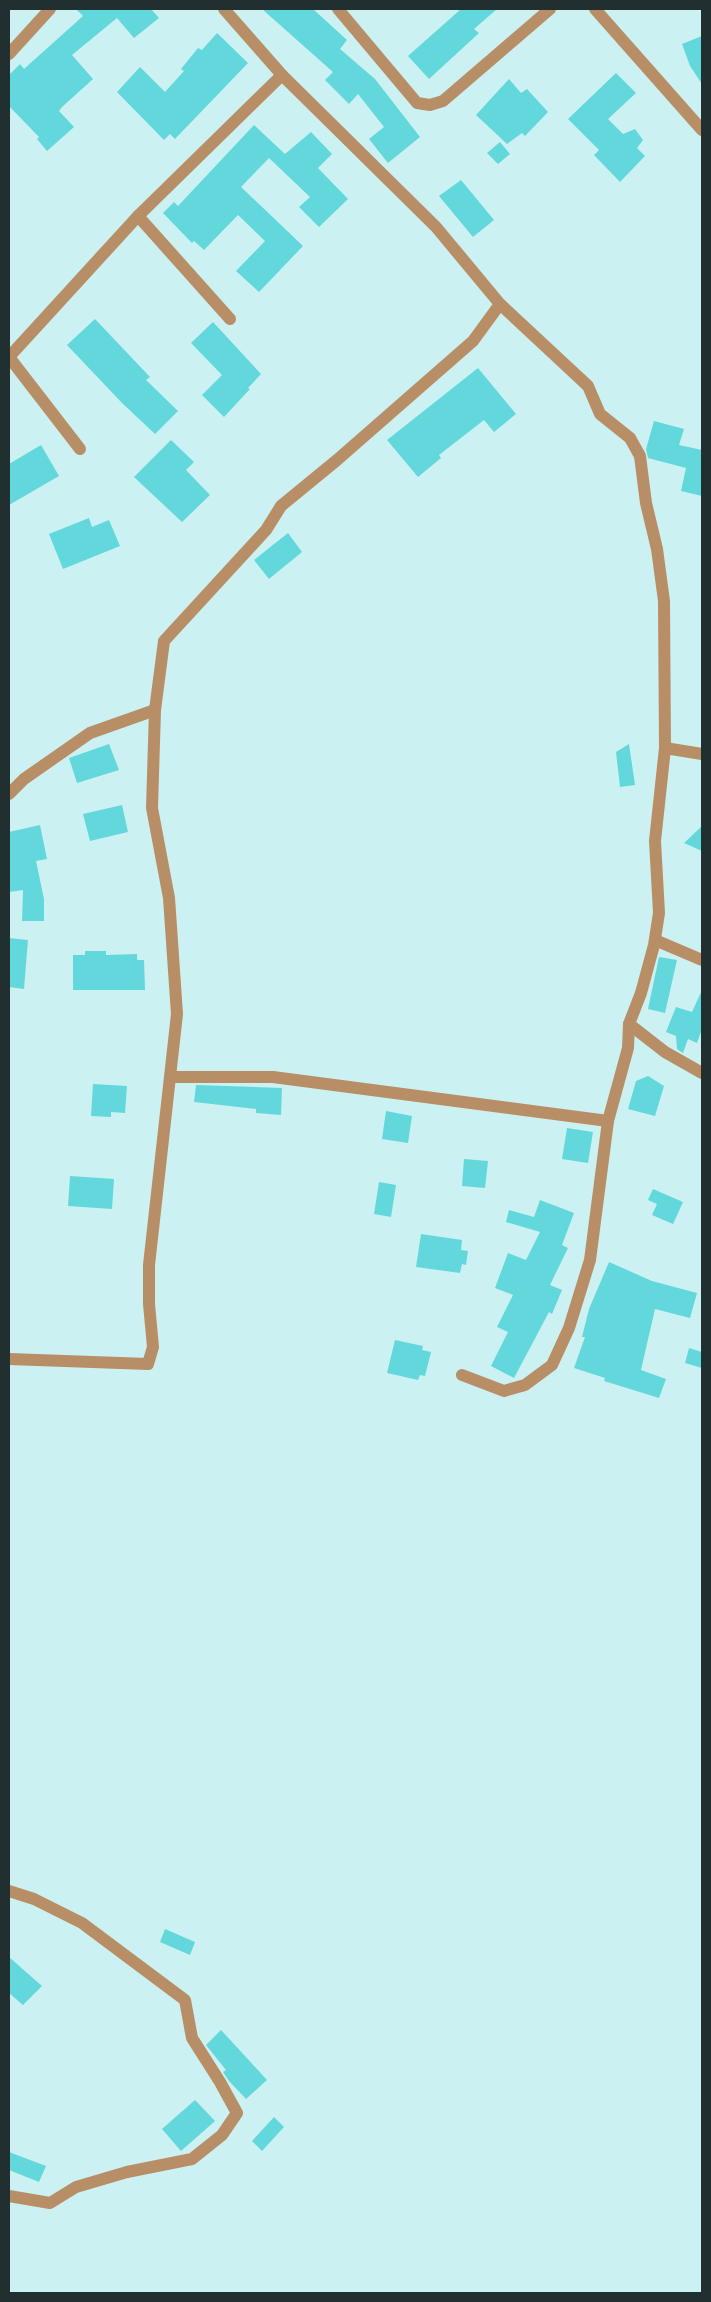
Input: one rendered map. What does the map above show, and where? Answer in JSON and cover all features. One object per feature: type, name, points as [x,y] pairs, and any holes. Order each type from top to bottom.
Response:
[{"type":"street","points":[[9,54],[48,9]]},
{"type":"street","points":[[224,9],[282,75],[436,227],[500,304],[588,386],[600,414],[630,438],[640,456],[646,503],[657,549],[664,601],[665,748],[655,841],[658,913],[654,940],[641,993],[629,1024],[628,1048],[608,1121],[590,1260],[569,1328],[552,1365],[525,1385],[504,1391],[462,1374]]},
{"type":"street","points":[[338,9],[417,103],[430,105],[443,101],[550,9]]},
{"type":"street","points":[[595,9],[702,130]]},
{"type":"street","points":[[80,449],[9,357],[138,216],[282,75]]},
{"type":"street","points":[[138,216],[230,319]]},
{"type":"street","points":[[9,1359],[148,1364],[153,1346],[149,1304],[149,1265],[177,1014],[169,898],[152,808],[155,710],[164,641],[266,530],[281,506],[338,460],[473,340],[500,304]]},
{"type":"street","points":[[9,794],[24,778],[90,733],[155,710]]},
{"type":"street","points":[[665,748],[702,754]]},
{"type":"street","points":[[654,940],[702,960]]},
{"type":"street","points":[[629,1024],[665,1052],[702,1074]]},
{"type":"street","points":[[170,1077],[273,1077],[608,1121]]},
{"type":"street","points":[[9,1891],[34,1900],[82,1923],[185,2000],[192,2038],[237,2112],[222,2134],[192,2159],[127,2172],[76,2187],[50,2203],[9,2196]]},
{"type":"building","points":[[76,9],[151,9],[159,18],[134,38],[117,18],[72,55],[93,79],[59,111],[74,127],[47,151],[37,139],[39,137],[9,106],[9,75],[20,64],[24,69],[83,16]]},
{"type":"building","points":[[262,9],[313,9],[347,40],[340,49],[375,79],[420,137],[388,163],[369,139],[384,127],[358,94],[349,104],[325,80],[333,72]]},
{"type":"building","points":[[461,9],[497,9],[474,29],[479,33],[429,79],[408,56]]},
{"type":"building","points":[[217,33],[248,63],[175,139],[170,134],[164,140],[117,92],[140,67],[165,92],[184,71],[181,69],[198,48],[202,50]]},
{"type":"building","points":[[702,36],[702,84],[690,66],[682,44]]},
{"type":"building","points":[[616,73],[636,93],[608,119],[623,134],[635,129],[643,140],[637,148],[645,156],[620,182],[594,155],[599,150],[568,119]]},
{"type":"building","points":[[509,79],[521,93],[527,89],[548,112],[525,136],[522,133],[507,144],[476,115]]},
{"type":"building","points":[[254,125],[285,154],[311,132],[332,154],[318,168],[348,199],[319,227],[299,207],[310,197],[269,158],[241,187],[303,246],[259,292],[236,271],[265,241],[238,215],[204,250],[194,241],[192,243],[163,213],[174,202],[178,206]]},
{"type":"building","points":[[500,142],[510,154],[498,164],[487,153]]},
{"type":"building","points":[[461,180],[494,220],[473,237],[439,196]]},
{"type":"building","points":[[95,319],[150,377],[146,380],[178,411],[155,434],[122,403],[67,345]]},
{"type":"building","points":[[213,322],[261,374],[224,417],[202,395],[222,375],[191,343]]},
{"type":"building","points":[[478,368],[516,414],[494,432],[484,420],[439,455],[441,458],[418,477],[387,440]]},
{"type":"building","points":[[654,421],[684,429],[679,445],[702,450],[702,496],[681,491],[686,468],[648,458],[646,449]]},
{"type":"building","points":[[171,440],[194,462],[186,470],[210,495],[182,522],[134,477]]},
{"type":"building","points":[[41,445],[59,476],[9,505],[9,464]]},
{"type":"building","points":[[89,518],[92,527],[109,520],[120,546],[63,569],[49,534]]},
{"type":"building","points":[[288,533],[302,552],[269,579],[254,560]]},
{"type":"building","points":[[109,744],[119,770],[77,783],[69,758]]},
{"type":"building","points":[[629,744],[635,785],[620,787],[616,752]]},
{"type":"building","points":[[122,805],[128,832],[90,841],[83,814]]},
{"type":"building","points":[[40,825],[47,859],[36,861],[44,899],[44,921],[22,921],[23,890],[9,892],[9,832]]},
{"type":"building","points":[[702,826],[702,851],[684,843]]},
{"type":"building","points":[[9,938],[28,940],[24,989],[9,987]]},
{"type":"building","points":[[85,951],[106,951],[106,955],[137,954],[137,960],[144,960],[145,990],[73,990],[73,955],[85,955]]},
{"type":"building","points":[[659,957],[677,960],[665,1013],[648,1009]]},
{"type":"building","points":[[702,990],[702,1029],[697,1043],[688,1039],[683,1053],[677,1049],[676,1036],[666,1032],[676,1007],[692,1012]]},
{"type":"building","points":[[648,1076],[664,1086],[655,1116],[628,1109],[636,1081]]},
{"type":"building","points":[[93,1084],[127,1086],[125,1113],[111,1112],[111,1117],[91,1116]]},
{"type":"building","points":[[196,1085],[282,1088],[281,1115],[256,1113],[256,1109],[194,1102]]},
{"type":"building","points":[[386,1111],[412,1116],[408,1143],[382,1139]]},
{"type":"building","points":[[567,1128],[593,1132],[588,1163],[562,1159]]},
{"type":"building","points":[[464,1159],[488,1161],[485,1188],[462,1186]]},
{"type":"building","points":[[70,1176],[114,1179],[112,1209],[68,1206]]},
{"type":"building","points":[[379,1182],[396,1185],[391,1217],[374,1214]]},
{"type":"building","points":[[653,1189],[683,1202],[673,1224],[652,1215],[657,1204],[648,1200]]},
{"type":"building","points":[[540,1200],[574,1213],[562,1245],[568,1248],[550,1285],[562,1290],[552,1314],[549,1312],[514,1378],[491,1366],[508,1332],[497,1327],[513,1295],[495,1288],[508,1253],[526,1260],[540,1232],[506,1222],[509,1210],[534,1217]]},
{"type":"building","points":[[421,1234],[462,1240],[461,1250],[468,1251],[466,1265],[462,1264],[460,1273],[416,1267]]},
{"type":"building","points":[[609,1262],[652,1281],[697,1293],[690,1318],[655,1309],[641,1370],[666,1379],[659,1398],[604,1381],[605,1378],[574,1368],[585,1337],[582,1337],[589,1309]]},
{"type":"building","points":[[395,1340],[423,1346],[422,1350],[431,1352],[425,1376],[420,1375],[418,1380],[387,1373]]},
{"type":"building","points":[[689,1348],[702,1352],[702,1368],[685,1363]]},
{"type":"building","points":[[165,1929],[195,1942],[190,1955],[160,1942]]},
{"type":"building","points":[[9,1957],[42,1986],[23,2005],[9,1993]]},
{"type":"building","points":[[221,2030],[267,2080],[246,2099],[229,2081],[223,2072],[226,2070],[206,2045]]},
{"type":"building","points":[[195,2100],[215,2121],[181,2151],[162,2129]]},
{"type":"building","points":[[274,2117],[284,2127],[262,2151],[252,2141]]},
{"type":"building","points":[[9,2152],[46,2166],[39,2182],[9,2170]]}]
